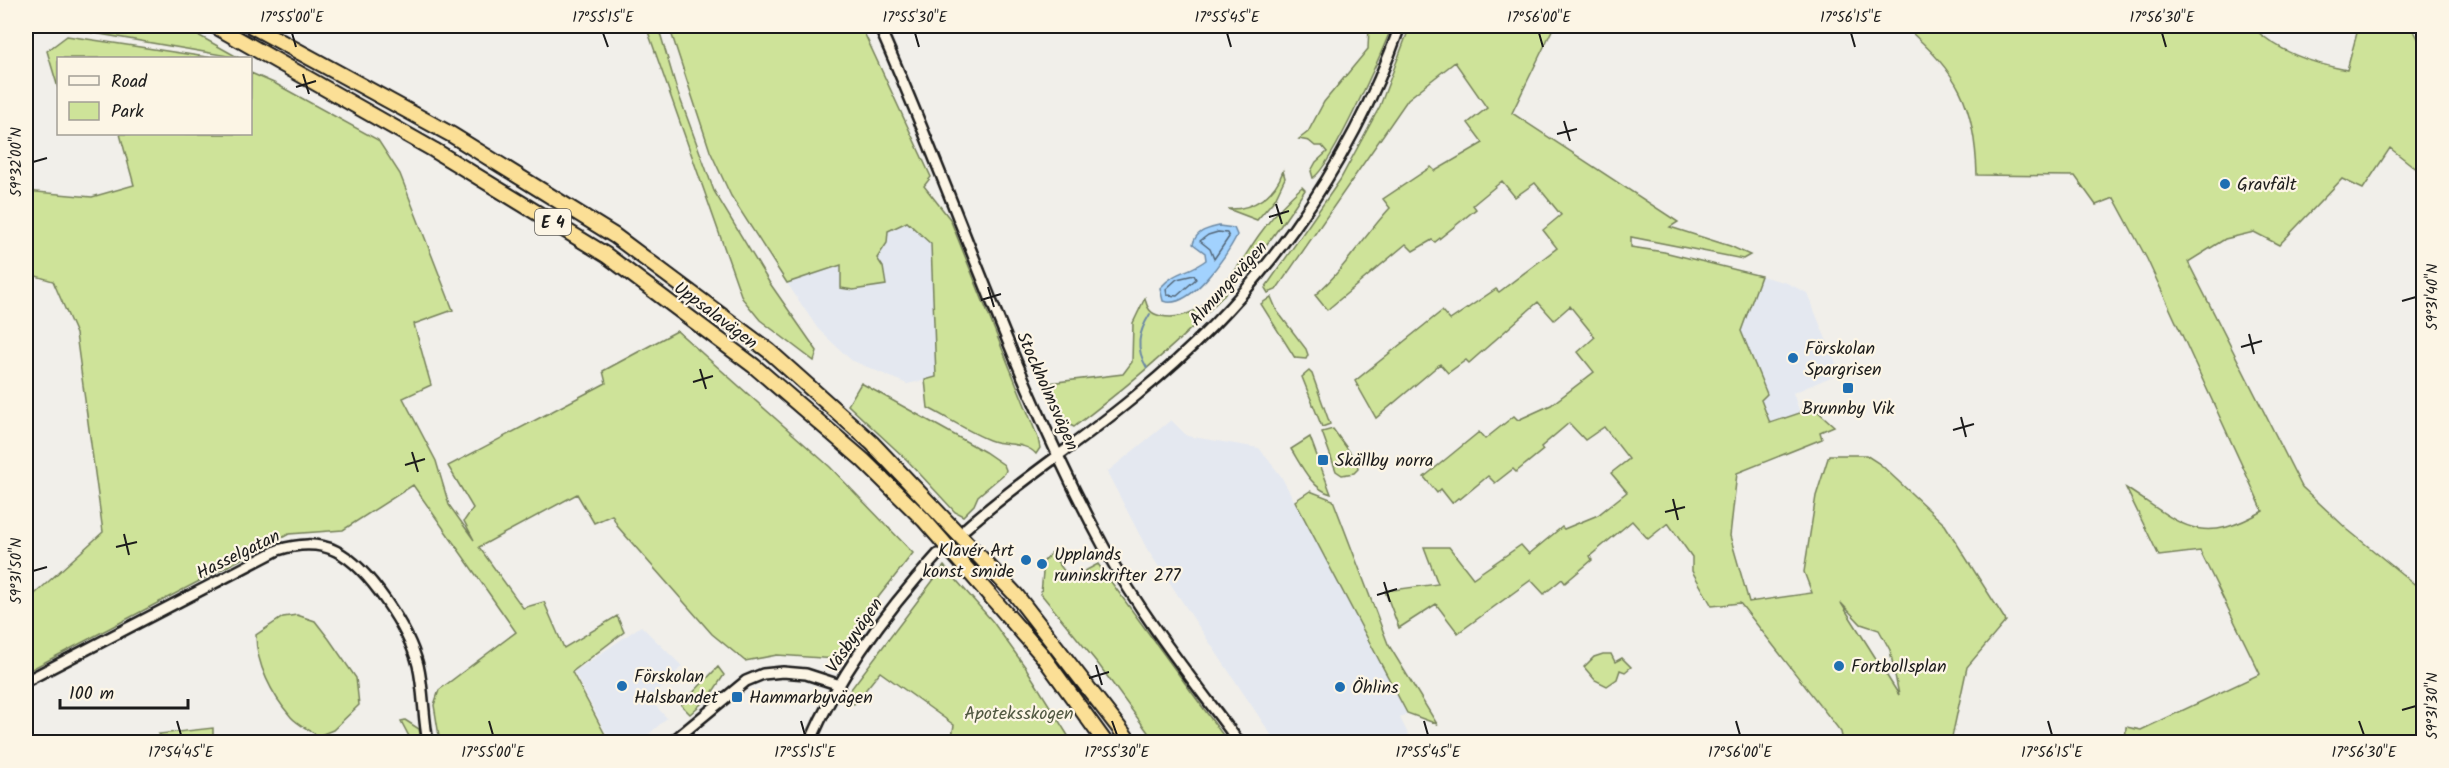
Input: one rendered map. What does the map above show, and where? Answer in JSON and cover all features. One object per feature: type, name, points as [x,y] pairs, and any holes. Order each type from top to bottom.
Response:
[{"type":"highway","name":"Uppsalavägen","points":[[215,26],[434,150],[606,255],[754,366],[863,460],[924,520],[1042,655],[1105,742]]},
{"type":"highway","name":"Uppsalavägen","points":[[252,26],[452,135],[615,236],[769,351],[872,443],[1016,595],[1130,742]]},
{"type":"street","name":"Stockholmsvägen","points":[[879,26],[1016,364],[1105,549],[1152,627],[1239,742]]},
{"type":"street","name":"Almungevägen","points":[[1059,455],[1138,394],[1196,343],[1242,296],[1280,250],[1337,160],[1375,89],[1400,26]]},
{"type":"street","points":[[966,528],[1059,455]]},
{"type":"street","name":"Hasselgatan","points":[[26,681],[278,550],[307,544],[322,546],[349,559],[363,572],[408,638],[423,689],[428,742]]},
{"type":"street","name":"Väsbyvägen","points":[[810,742],[840,685],[884,617],[938,554]]},
{"type":"street","points":[[672,742],[746,681],[763,674],[783,672],[806,674],[840,685]]},
{"type":"shaded area","points":[[906,222],[931,244],[936,378],[907,384],[851,360],[818,329],[787,283],[841,265],[841,288],[853,290],[886,285],[883,267],[877,258],[887,243],[888,231]]},
{"type":"shaded area","name":"Förskolan Spargrisen","points":[[1761,276],[1787,283],[1807,293],[1840,373],[1793,393],[1800,413],[1770,424],[1761,400],[1766,394],[1741,331]]},
{"type":"shaded area","points":[[1171,420],[1187,436],[1259,448],[1281,476],[1407,713],[1400,718],[1412,742],[1276,742],[1147,549],[1107,472]]},
{"type":"shaded area","name":"Förskolan Halsbandet","points":[[641,626],[682,666],[650,700],[667,718],[640,742],[611,742],[574,672]]},
{"type":"green space","points":[[76,26],[182,26],[237,57],[233,57],[71,29]]},
{"type":"green space","points":[[646,26],[658,26],[677,90],[714,191],[769,282],[817,351],[814,361],[760,320],[742,298]]},
{"type":"green space","points":[[669,26],[861,26],[931,177],[924,186],[950,219],[1038,438],[1040,448],[1036,454],[1023,446],[981,437],[928,408],[925,380],[936,377],[931,244],[907,222],[888,231],[887,243],[877,258],[883,267],[886,285],[853,290],[841,288],[841,265],[787,283],[731,196],[710,151]]},
{"type":"green space","points":[[1369,26],[1392,26],[1344,131],[1322,169],[1313,178],[1311,171],[1316,162],[1327,152],[1322,146],[1315,146],[1309,141],[1299,139],[1308,132],[1324,102],[1368,49]]},
{"type":"green space","points":[[1410,26],[1554,26],[1512,113],[1678,222],[1670,227],[1730,246],[1750,255],[1743,259],[1631,237],[1631,247],[1664,252],[1761,276],[1741,331],[1767,394],[1761,400],[1770,423],[1800,413],[1806,401],[1834,426],[1820,432],[1822,439],[1737,473],[1730,536],[1749,602],[1812,593],[1804,572],[1816,496],[1829,455],[1866,455],[1880,464],[1945,525],[2006,621],[1967,667],[1951,742],[1843,742],[1841,732],[1740,603],[1712,606],[1692,571],[1692,557],[1668,523],[1648,539],[1632,521],[1590,556],[1592,560],[1565,583],[1562,579],[1544,594],[1531,580],[1458,633],[1436,604],[1399,628],[1385,591],[1438,584],[1424,547],[1449,547],[1473,578],[1521,545],[1529,554],[1562,527],[1564,529],[1598,515],[1627,492],[1611,473],[1629,459],[1604,427],[1585,440],[1569,423],[1541,447],[1543,450],[1516,472],[1513,469],[1495,483],[1488,476],[1452,503],[1441,489],[1437,493],[1424,477],[1479,432],[1485,439],[1514,416],[1518,420],[1551,405],[1594,372],[1578,352],[1595,337],[1570,306],[1554,320],[1538,302],[1469,363],[1466,360],[1448,373],[1440,364],[1376,418],[1355,381],[1442,311],[1450,320],[1496,289],[1499,292],[1557,248],[1543,230],[1561,215],[1535,183],[1515,197],[1502,181],[1473,205],[1476,209],[1435,242],[1432,240],[1413,251],[1406,244],[1327,310],[1315,295],[1335,275],[1390,208],[1383,199],[1431,167],[1435,171],[1483,143],[1468,123],[1487,108],[1455,62],[1408,99],[1276,290],[1268,293],[1265,288],[1340,180],[1380,106]],"holes":[[[1841,603],[1861,624],[1879,630],[1890,650],[1899,695]]]},
{"type":"green space","points":[[1904,26],[2251,26],[2284,50],[2320,64],[2347,70],[2358,29],[2392,33],[2413,29],[2423,48],[2423,174],[2390,148],[2363,189],[2342,179],[2279,245],[2254,232],[2225,239],[2188,262],[2302,487],[2348,530],[2423,591],[2423,742],[2125,742],[2126,727],[2141,730],[2260,674],[2200,551],[2159,556],[2126,488],[2177,521],[2191,527],[2222,528],[2263,511],[2147,259],[2114,198],[2096,205],[2075,176],[1977,175],[1972,128],[1960,91],[1938,59]]},
{"type":"green space","points":[[67,36],[206,57],[57,57],[57,85],[47,51]]},
{"type":"green space","points":[[252,73],[276,84],[378,140],[400,174],[453,310],[414,324],[431,385],[403,398],[436,461],[449,505],[474,540],[464,521],[473,508],[448,466],[606,383],[603,371],[677,331],[830,467],[913,553],[866,613],[837,659],[777,655],[745,661],[712,634],[618,527],[612,515],[594,523],[577,494],[479,547],[523,608],[544,602],[564,648],[617,616],[624,632],[572,672],[609,742],[440,742],[434,705],[439,690],[516,632],[413,485],[343,530],[289,534],[26,672],[26,602],[103,532],[76,334],[53,281],[26,273],[26,191],[92,197],[134,185],[120,135],[252,135]]},
{"type":"green space","points":[[1283,171],[1285,178],[1275,199],[1257,220],[1228,209],[1246,207],[1262,199],[1275,187]]},
{"type":"green space","points":[[1302,187],[1305,190],[1281,226],[1228,290],[1200,319],[1140,374],[1074,427],[1064,422],[1049,383],[1123,374],[1132,362],[1133,323],[1145,298],[1154,314],[1178,316],[1193,312],[1207,302],[1231,277],[1259,235]]},
{"type":"green space","points":[[1271,297],[1277,311],[1306,349],[1308,355],[1306,359],[1295,358],[1261,304]]},
{"type":"green space","points":[[1309,371],[1330,424],[1322,427],[1302,377]]},
{"type":"green space","points":[[861,383],[985,452],[1004,465],[1005,473],[978,496],[974,505],[963,516],[955,512],[907,460],[848,405]]},
{"type":"green space","points":[[1333,429],[1357,462],[1358,469],[1354,473],[1342,475],[1336,471],[1322,432]]},
{"type":"green space","points":[[1310,437],[1331,494],[1313,482],[1291,449]]},
{"type":"green space","points":[[1310,491],[1333,500],[1388,644],[1437,724],[1407,713],[1295,501]]},
{"type":"green space","points":[[1051,553],[1070,579],[1098,564],[1228,742],[1155,742],[1099,665],[1041,594],[1044,561]]},
{"type":"green space","name":"Apoteksskogen","points":[[944,566],[993,622],[1026,668],[1072,742],[951,742],[954,725],[880,672],[854,704],[842,701]]},
{"type":"green space","points":[[297,615],[315,621],[356,678],[359,705],[333,730],[318,736],[294,720],[284,708],[266,679],[257,646],[256,635],[283,617]]},
{"type":"green space","points":[[1611,654],[1615,662],[1622,658],[1631,667],[1625,672],[1620,670],[1617,679],[1607,686],[1595,680],[1584,667],[1594,657]]},
{"type":"green space","points":[[718,667],[724,675],[710,696],[690,714],[681,705]]},
{"type":"green space","points":[[405,720],[419,729],[422,742],[412,742],[401,721]]},
{"type":"green space","points":[[213,728],[213,742],[166,742],[159,734]]},
{"type":"water","points":[[1219,226],[1234,228],[1237,235],[1225,256],[1206,280],[1184,298],[1173,302],[1163,301],[1160,288],[1166,282],[1206,260],[1205,253],[1193,244],[1199,233]]},
{"type":"waterway","points":[[1147,368],[1141,354],[1140,341],[1150,314]]},
{"type":"place","name":"Gravfält","points":[[2225,184]]},
{"type":"place","name":"Förskolan Spargrisen","points":[[1793,358]]},
{"type":"place","name":"Brunnby Vik","points":[[1848,388]]},
{"type":"place","name":"Skällby norra","points":[[1323,460]]},
{"type":"place","name":"Klavér Art konst smide","points":[[1026,560]]},
{"type":"place","name":"Upplands runinskrifter 277","points":[[1042,564]]},
{"type":"place","name":"Fortbollsplan","points":[[1839,666]]},
{"type":"place","name":"Förskolan Halsbandet","points":[[622,686]]},
{"type":"place","name":"Öhlins","points":[[1340,687]]},
{"type":"place","name":"Hammarbyvägen","points":[[737,697]]}]
